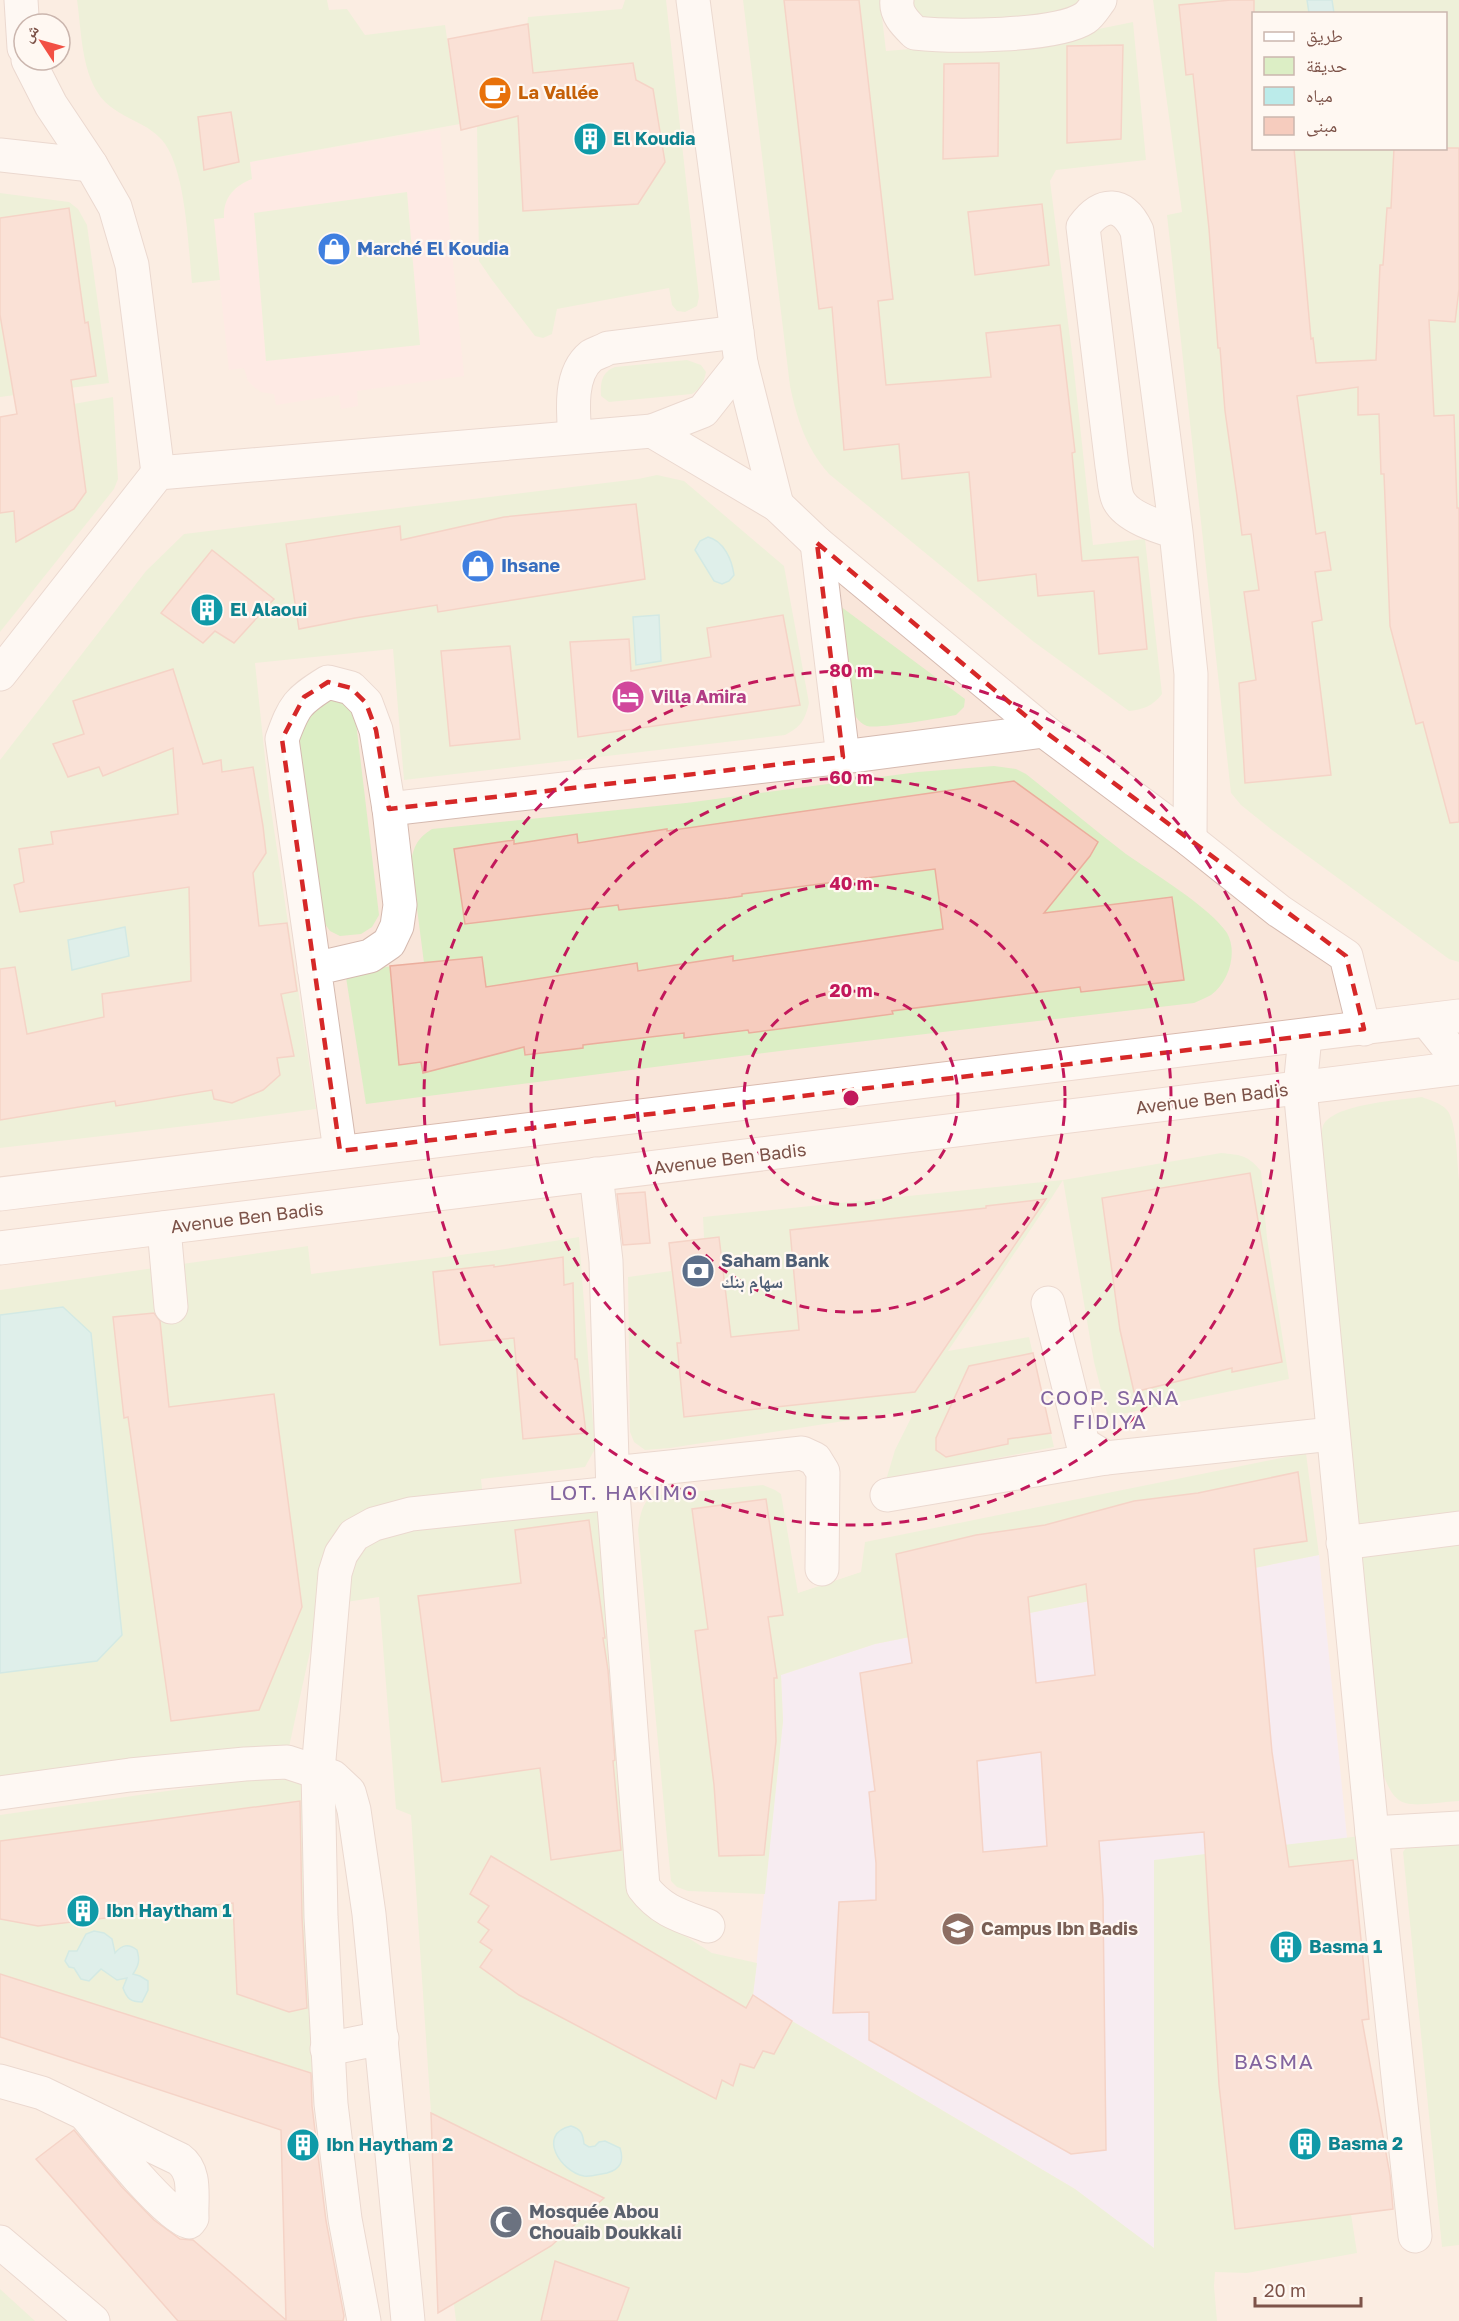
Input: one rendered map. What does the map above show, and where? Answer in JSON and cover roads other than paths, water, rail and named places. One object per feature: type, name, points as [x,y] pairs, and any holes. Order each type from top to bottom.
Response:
[{"type":"street","points":[[693,0],[739,348],[777,506]]},
{"type":"street","points":[[897,0],[896,7],[902,20],[915,33],[950,37],[1053,29],[1086,18],[1100,0]]},
{"type":"street","points":[[0,674],[158,473],[132,265],[115,207],[91,165],[51,105],[34,72]]},
{"type":"street","points":[[0,154],[91,165]]},
{"type":"street","points":[[1176,532],[1150,524],[1119,500],[1112,466],[1083,227],[1091,216],[1105,208],[1119,208],[1131,218],[1137,231],[1176,532],[1191,674],[1190,840]]},
{"type":"street","points":[[575,437],[573,401],[577,378],[591,357],[608,348],[739,348]]},
{"type":"street","points":[[158,473],[652,431],[703,411],[739,348]]},
{"type":"street","points":[[652,431],[777,506],[817,543],[1044,731],[1190,840],[1279,911],[1346,956],[1364,1029]]},
{"type":"street","points":[[817,543],[843,757]]},
{"type":"street","points":[[314,969],[370,956],[389,943],[397,926],[400,905],[389,809],[376,730],[366,703],[351,688],[328,682],[304,697],[291,714],[282,740],[314,969],[340,1151]]},
{"type":"street","points":[[389,809],[843,757],[1044,731]]},
{"type":"street","points":[[0,1194],[1443,1019],[1459,1061]]},
{"type":"street","points":[[1305,1036],[1300,1088],[1332,1434],[1415,2236]]},
{"type":"street","name":"Avenue Ben Badis","points":[[0,1248],[1459,1068]]},
{"type":"street","points":[[596,1174],[606,1261],[613,1483],[643,1887],[652,1899],[671,1913],[708,1926]]},
{"type":"street","points":[[164,1228],[171,1307]]},
{"type":"street","points":[[1048,1303],[1083,1444],[1106,1458]]},
{"type":"street","points":[[887,1496],[1106,1458],[1332,1434]]},
{"type":"street","points":[[364,2321],[345,2219],[331,2104],[321,1917],[318,1771],[335,1573],[341,1554],[354,1535],[374,1524],[411,1514],[613,1483],[767,1455],[802,1453],[815,1459],[823,1472],[822,1569]]},
{"type":"street","points":[[1343,1543],[1459,1528]]},
{"type":"street","points":[[0,1793],[130,1775],[286,1762],[333,1777],[349,1792],[354,1810],[369,1914],[408,2321]]},
{"type":"street","points":[[1372,1833],[1459,1828]]},
{"type":"street","points":[[321,1917],[369,1914]]},
{"type":"street","points":[[327,2049],[382,2038]]},
{"type":"street","points":[[0,2081],[42,2093],[85,2114]]},
{"type":"street","points":[[0,2242],[93,2321]]},
{"type":"water","points":[[1307,0],[1332,0],[1334,12],[1309,12]]},
{"type":"water","points":[[708,537],[723,547],[731,563],[734,575],[722,584],[714,581],[695,550],[700,541]]},
{"type":"water","points":[[659,615],[661,661],[636,665],[633,617]]},
{"type":"water","points":[[125,927],[129,956],[72,970],[68,940]]},
{"type":"water","points":[[63,1307],[91,1333],[122,1635],[97,1661],[0,1673],[0,1315]]},
{"type":"water","points":[[94,1931],[104,1933],[112,1939],[115,1953],[125,1946],[131,1946],[137,1950],[137,1968],[133,1974],[148,1981],[148,1990],[142,2002],[132,2000],[126,1995],[123,1988],[127,1978],[117,1980],[101,1969],[89,1981],[81,1979],[74,1968],[69,1967],[65,1961],[69,1951],[77,1951],[86,1934]]},
{"type":"water","points":[[571,2126],[579,2130],[584,2144],[589,2147],[605,2141],[620,2148],[622,2157],[618,2167],[607,2173],[593,2176],[584,2176],[567,2168],[556,2153],[554,2144],[555,2137],[561,2130]]},
{"type":"place","name":"La Vallée","points":[[495,93]]},
{"type":"place","name":"El Koudia","points":[[590,139]]},
{"type":"place","name":"Marché El Koudia","points":[[334,249]]},
{"type":"place","name":"Ihsane","points":[[478,566]]},
{"type":"place","name":"El Alaoui","points":[[207,610]]},
{"type":"place","name":"Villa Amira","points":[[628,697]]},
{"type":"place","name":"Saham Bank سهام بنك","points":[[698,1271]]},
{"type":"place","name":"Ibn Haytham 1","points":[[83,1911]]},
{"type":"place","name":"Campus Ibn Badis","points":[[958,1929]]},
{"type":"place","name":"Basma 1","points":[[1286,1947]]},
{"type":"place","name":"Basma 2","points":[[1305,2144]]},
{"type":"place","name":"Ibn Haytham 2","points":[[303,2145]]},
{"type":"place","name":"Mosquée Abou Chouaib Doukkali","points":[[506,2222]]},
{"type":"district","name":"COOP. SANA FIDIYA","points":[[1110,1410]]},
{"type":"district","name":"LOT. HAKIMO","points":[[624,1493]]},
{"type":"district","name":"BASMA","points":[[1274,2062]]}]
